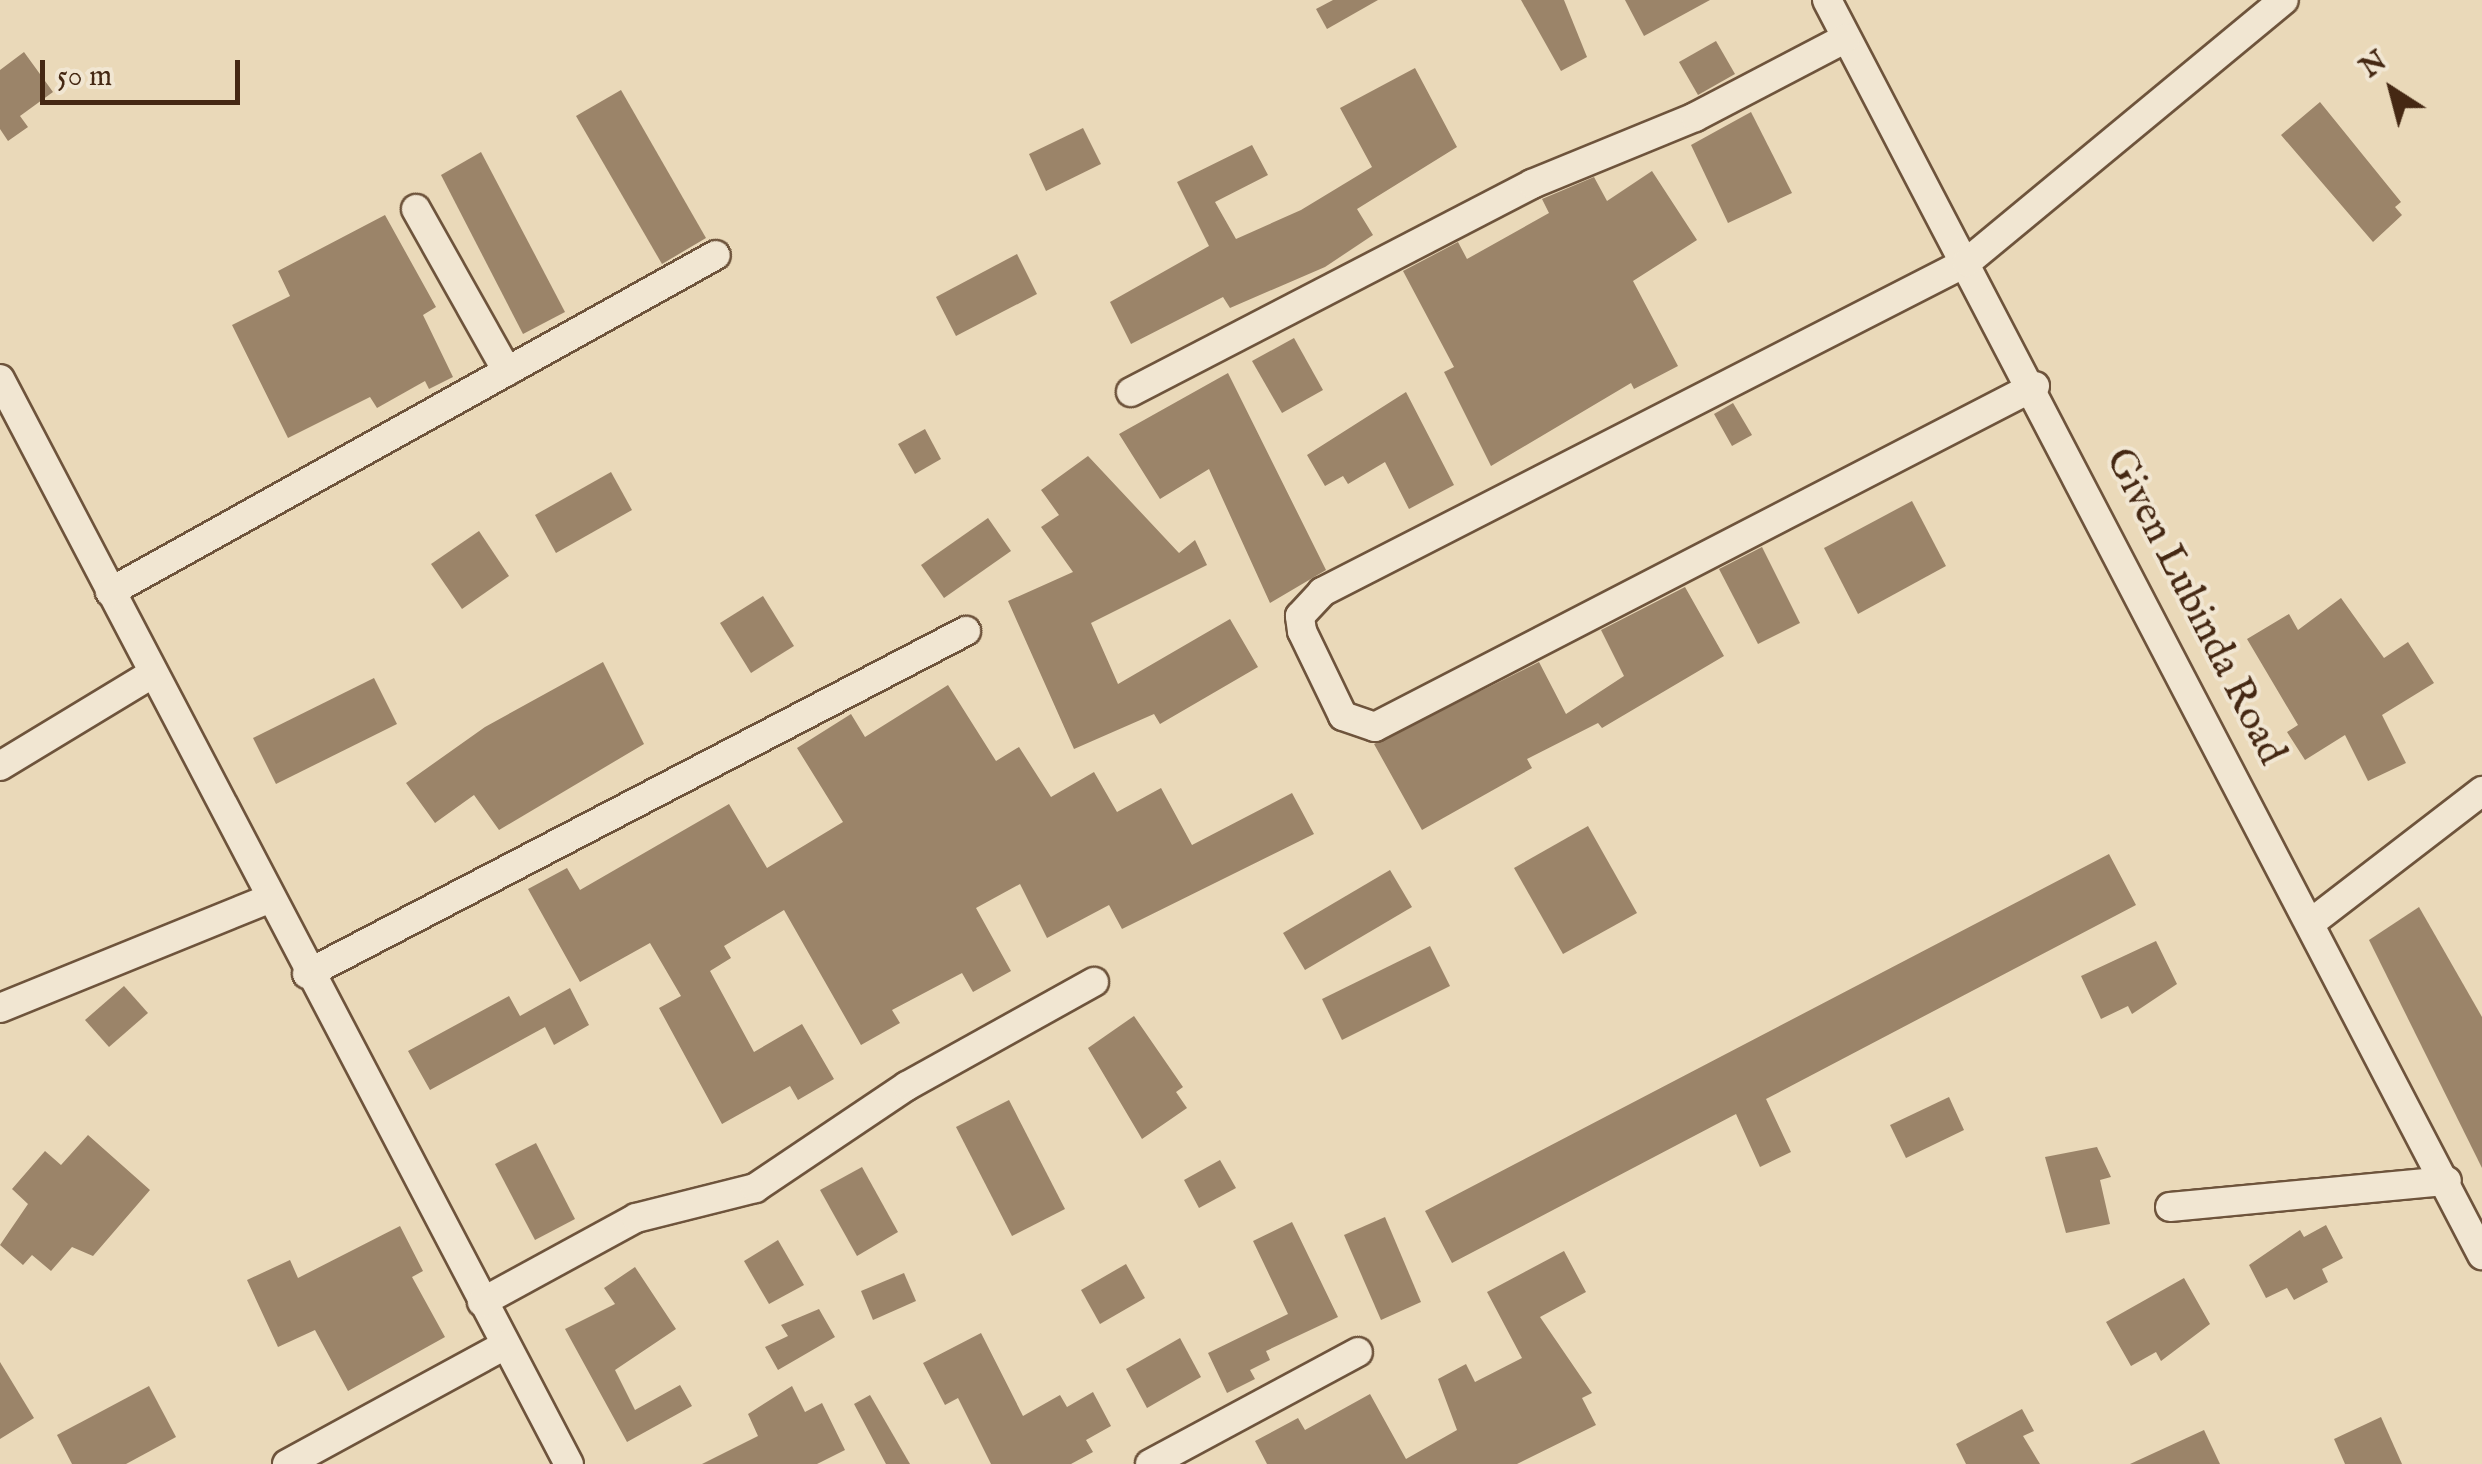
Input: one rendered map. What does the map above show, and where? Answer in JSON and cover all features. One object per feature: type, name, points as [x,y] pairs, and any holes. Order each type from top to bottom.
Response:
[{"type":"street","name":"Given Lubinda Road","points":[[1827,0],[2035,386],[2482,1254]]},
{"type":"street","points":[[2035,386],[1375,727],[1344,716],[1302,630],[1300,616],[1322,592],[1967,262],[2284,0]]},
{"type":"street","points":[[1131,392],[1532,184],[1695,117],[1846,38]]},
{"type":"street","points":[[416,209],[506,371]]},
{"type":"street","points":[[110,592],[716,255]]},
{"type":"street","points":[[0,379],[307,974],[569,1464]]},
{"type":"street","points":[[307,974],[966,632]]},
{"type":"street","points":[[0,766],[152,674]]},
{"type":"street","points":[[2312,922],[2482,791]]},
{"type":"street","points":[[0,1008],[268,899]]},
{"type":"street","points":[[482,1302],[636,1218],[755,1188],[907,1086],[1094,982]]},
{"type":"street","points":[[2170,1207],[2447,1181]]},
{"type":"street","points":[[286,1464],[505,1345]]},
{"type":"street","points":[[1150,1464],[1358,1352]]},
{"type":"building","points":[[1333,0],[1378,0],[1327,29],[1316,9]]},
{"type":"building","points":[[1521,0],[1564,0],[1587,57],[1561,71]]},
{"type":"building","points":[[1625,0],[1710,0],[1644,36]]},
{"type":"building","points":[[1716,41],[1735,74],[1698,95],[1679,62]]},
{"type":"building","points":[[24,52],[53,92],[20,116],[28,127],[8,141],[0,129],[0,70]]},
{"type":"building","points":[[1415,68],[1457,147],[1357,209],[1373,235],[1325,267],[1230,308],[1223,297],[1131,344],[1110,302],[1209,246],[1177,182],[1252,145],[1268,175],[1215,202],[1236,239],[1301,210],[1372,167],[1340,108]]},
{"type":"building","points":[[621,90],[706,238],[662,264],[576,116]]},
{"type":"building","points":[[2320,102],[2401,202],[2395,207],[2402,215],[2373,242],[2281,135]]},
{"type":"building","points":[[1751,112],[1792,193],[1728,223],[1691,145]]},
{"type":"building","points":[[1083,128],[1101,164],[1046,191],[1029,154]]},
{"type":"building","points":[[481,152],[565,312],[523,334],[441,175]]},
{"type":"building","points":[[1652,171],[1697,240],[1633,281],[1678,366],[1634,389],[1631,383],[1491,466],[1444,372],[1454,367],[1403,271],[1458,242],[1467,259],[1549,213],[1542,199],[1594,177],[1607,201]]},
{"type":"building","points":[[385,215],[436,307],[423,315],[453,377],[429,389],[425,381],[377,408],[370,397],[288,438],[232,325],[290,296],[278,271]]},
{"type":"building","points":[[1017,254],[1037,294],[956,336],[936,297]]},
{"type":"building","points":[[1294,338],[1323,390],[1282,413],[1252,361]]},
{"type":"building","points":[[1228,373],[1326,570],[1270,603],[1209,469],[1160,499],[1119,434]]},
{"type":"building","points":[[1406,392],[1454,485],[1409,509],[1385,462],[1348,484],[1343,476],[1325,486],[1307,455]]},
{"type":"building","points":[[1733,403],[1752,435],[1732,446],[1714,414]]},
{"type":"building","points":[[925,429],[941,459],[915,474],[898,444]]},
{"type":"building","points":[[1088,456],[1179,553],[1195,540],[1207,565],[1091,623],[1118,684],[1230,619],[1258,667],[1160,724],[1154,714],[1074,749],[1008,601],[1073,572],[1041,527],[1059,515],[1041,490]]},
{"type":"building","points":[[611,472],[632,510],[556,553],[535,515]]},
{"type":"building","points":[[1912,501],[1946,566],[1858,614],[1824,548]]},
{"type":"building","points":[[988,518],[1011,551],[944,598],[921,565]]},
{"type":"building","points":[[479,531],[509,576],[462,609],[431,564]]},
{"type":"building","points":[[1762,547],[1800,623],[1758,644],[1719,569]]},
{"type":"building","points":[[1685,587],[1724,656],[1602,728],[1598,723],[1527,759],[1532,768],[1422,830],[1374,744],[1539,662],[1566,714],[1624,676],[1601,630]]},
{"type":"building","points":[[763,596],[794,646],[751,673],[720,623]]},
{"type":"building","points":[[2341,598],[2384,658],[2408,642],[2434,683],[2382,715],[2406,763],[2368,781],[2345,735],[2305,760],[2287,732],[2298,725],[2247,639],[2289,614],[2298,630]]},
{"type":"building","points":[[603,662],[644,744],[499,830],[474,795],[435,823],[406,783],[485,727]]},
{"type":"building","points":[[374,678],[397,724],[276,784],[253,738]]},
{"type":"building","points":[[948,685],[996,761],[1019,747],[1051,797],[1094,772],[1117,812],[1161,788],[1192,845],[1292,793],[1314,834],[1122,929],[1109,905],[1047,938],[1020,884],[976,908],[1011,971],[973,992],[962,973],[892,1010],[900,1023],[861,1045],[784,910],[724,946],[731,958],[710,971],[754,1052],[802,1024],[834,1079],[798,1100],[790,1086],[722,1124],[659,1008],[681,996],[650,943],[580,982],[528,889],[567,868],[580,890],[729,804],[767,868],[843,822],[797,748],[851,714],[865,737]]},
{"type":"building","points":[[1588,826],[1637,913],[1563,954],[1514,868]]},
{"type":"building","points":[[2109,854],[2136,905],[1766,1099],[1791,1152],[1760,1167],[1736,1114],[1452,1263],[1425,1211]]},
{"type":"building","points":[[1390,870],[1412,907],[1305,970],[1283,933]]},
{"type":"building","points":[[2419,907],[2482,1017],[2482,1168],[2369,940]]},
{"type":"building","points":[[2156,941],[2177,984],[2132,1014],[2128,1006],[2101,1019],[2081,976]]},
{"type":"building","points":[[1430,946],[1450,986],[1342,1040],[1322,999]]},
{"type":"building","points":[[124,986],[148,1013],[109,1047],[85,1020]]},
{"type":"building","points":[[570,988],[589,1025],[554,1045],[545,1027],[430,1090],[408,1051],[509,996],[520,1016]]},
{"type":"building","points":[[1134,1016],[1183,1087],[1176,1092],[1187,1108],[1142,1139],[1088,1048]]},
{"type":"building","points":[[1949,1097],[1964,1130],[1906,1158],[1890,1125]]},
{"type":"building","points":[[1009,1100],[1065,1209],[1012,1236],[956,1127]]},
{"type":"building","points":[[88,1135],[150,1190],[93,1256],[72,1247],[51,1271],[32,1255],[23,1265],[0,1245],[28,1204],[12,1189],[45,1151],[61,1165]]},
{"type":"building","points":[[536,1143],[575,1219],[535,1240],[495,1164]]},
{"type":"building","points":[[2097,1147],[2111,1177],[2100,1180],[2110,1224],[2066,1233],[2045,1157]]},
{"type":"building","points":[[1220,1160],[1236,1188],[1199,1208],[1184,1180]]},
{"type":"building","points":[[862,1167],[898,1232],[857,1256],[820,1190]]},
{"type":"building","points":[[1385,1217],[1421,1302],[1381,1320],[1344,1235]]},
{"type":"building","points":[[1292,1222],[1338,1317],[1266,1351],[1270,1360],[1250,1370],[1255,1379],[1227,1393],[1208,1353],[1288,1314],[1253,1241]]},
{"type":"building","points":[[2326,1225],[2343,1258],[2322,1269],[2328,1282],[2294,1300],[2287,1288],[2266,1298],[2249,1265],[2300,1230],[2304,1237]]},
{"type":"building","points":[[400,1226],[423,1271],[412,1277],[445,1337],[348,1391],[315,1330],[278,1347],[247,1280],[290,1260],[298,1278]]},
{"type":"building","points":[[778,1240],[804,1285],[769,1304],[744,1261]]},
{"type":"building","points":[[1564,1251],[1586,1292],[1540,1317],[1592,1393],[1582,1398],[1596,1425],[1517,1464],[1267,1464],[1255,1441],[1298,1418],[1305,1430],[1370,1394],[1406,1459],[1457,1430],[1438,1379],[1466,1364],[1475,1382],[1522,1358],[1487,1292]]},
{"type":"building","points":[[1126,1264],[1145,1298],[1100,1324],[1081,1290]]},
{"type":"building","points":[[635,1267],[676,1329],[615,1370],[635,1410],[680,1385],[692,1406],[627,1442],[565,1329],[615,1304],[604,1288]]},
{"type":"building","points":[[904,1273],[916,1301],[873,1320],[861,1291]]},
{"type":"building","points":[[2184,1278],[2210,1324],[2161,1361],[2156,1352],[2131,1366],[2106,1322]]},
{"type":"building","points":[[819,1309],[835,1337],[778,1370],[765,1347],[788,1336],[781,1325]]},
{"type":"building","points":[[981,1333],[1023,1416],[1060,1395],[1067,1407],[1093,1392],[1111,1426],[1086,1440],[1093,1452],[1071,1464],[991,1464],[958,1398],[945,1405],[923,1363]]},
{"type":"building","points":[[1180,1338],[1201,1377],[1147,1408],[1126,1369]]},
{"type":"building","points":[[0,1362],[34,1418],[0,1439]]},
{"type":"building","points":[[149,1386],[176,1437],[126,1464],[72,1464],[57,1435]]},
{"type":"building","points":[[792,1386],[805,1412],[822,1403],[845,1450],[817,1464],[702,1464],[758,1436],[748,1414]]},
{"type":"building","points":[[870,1395],[910,1464],[886,1464],[854,1404]]},
{"type":"building","points":[[2022,1409],[2034,1431],[2023,1436],[2040,1464],[1966,1464],[1956,1444]]},
{"type":"building","points":[[2381,1417],[2402,1464],[2345,1464],[2334,1439]]},
{"type":"building","points":[[2204,1430],[2220,1464],[2130,1464]]}]
